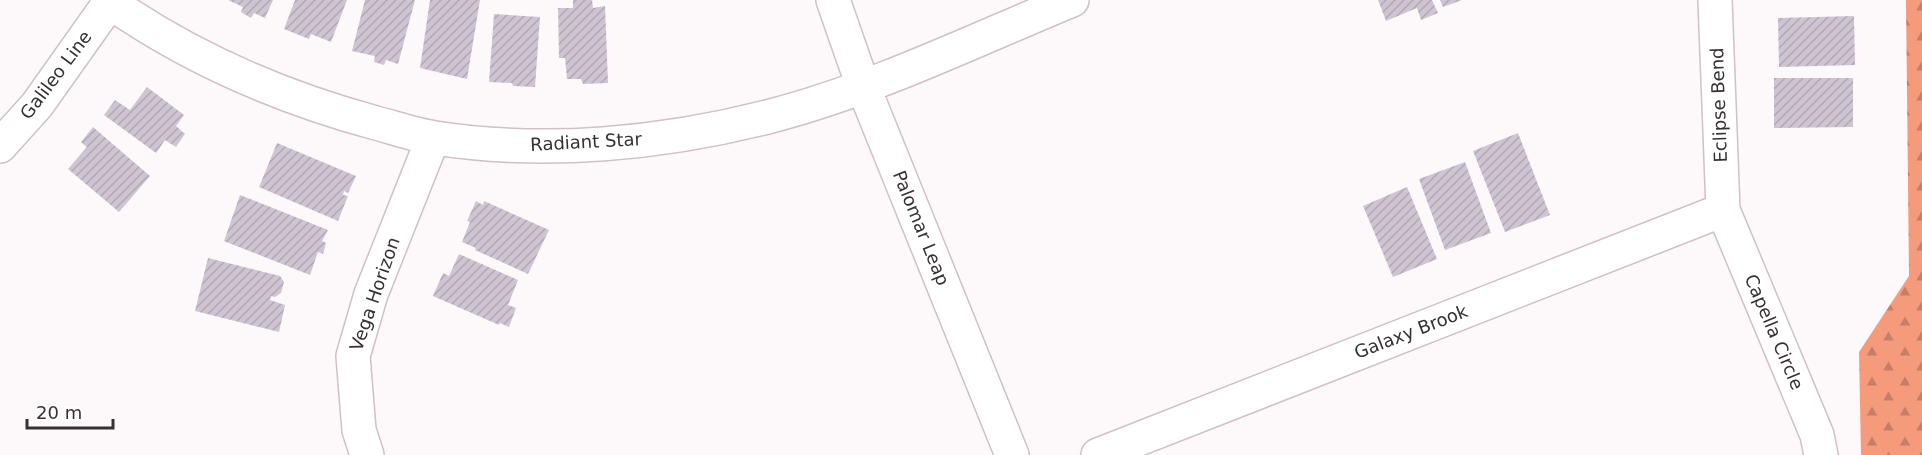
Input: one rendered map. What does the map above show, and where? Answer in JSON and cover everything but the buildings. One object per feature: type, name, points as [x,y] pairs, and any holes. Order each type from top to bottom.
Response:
[{"type":"street","name":"Palomar Leap","points":[[833,0],[863,86],[1012,455]]},
{"type":"street","name":"Radiant Star","points":[[108,1],[162,36],[241,77],[337,112],[433,138],[513,146],[597,144],[679,135],[771,116],[863,86],[1072,0]]},
{"type":"street","name":"Eclipse Bend","points":[[1715,0],[1723,210]]},
{"type":"street","name":"Galileo Line","points":[[0,146],[37,105],[108,1]]},
{"type":"street","name":"Vega Horizon","points":[[367,455],[359,430],[353,356],[371,294],[433,138]]},
{"type":"street","name":"Galaxy Brook","points":[[1098,455],[1723,210]]},
{"type":"street","name":"Capella Circle","points":[[1723,210],[1818,435],[1821,455]]},
{"type":"green space","points":[[1906,0],[1922,0],[1922,455],[1861,455],[1859,352],[1909,276]]}]
